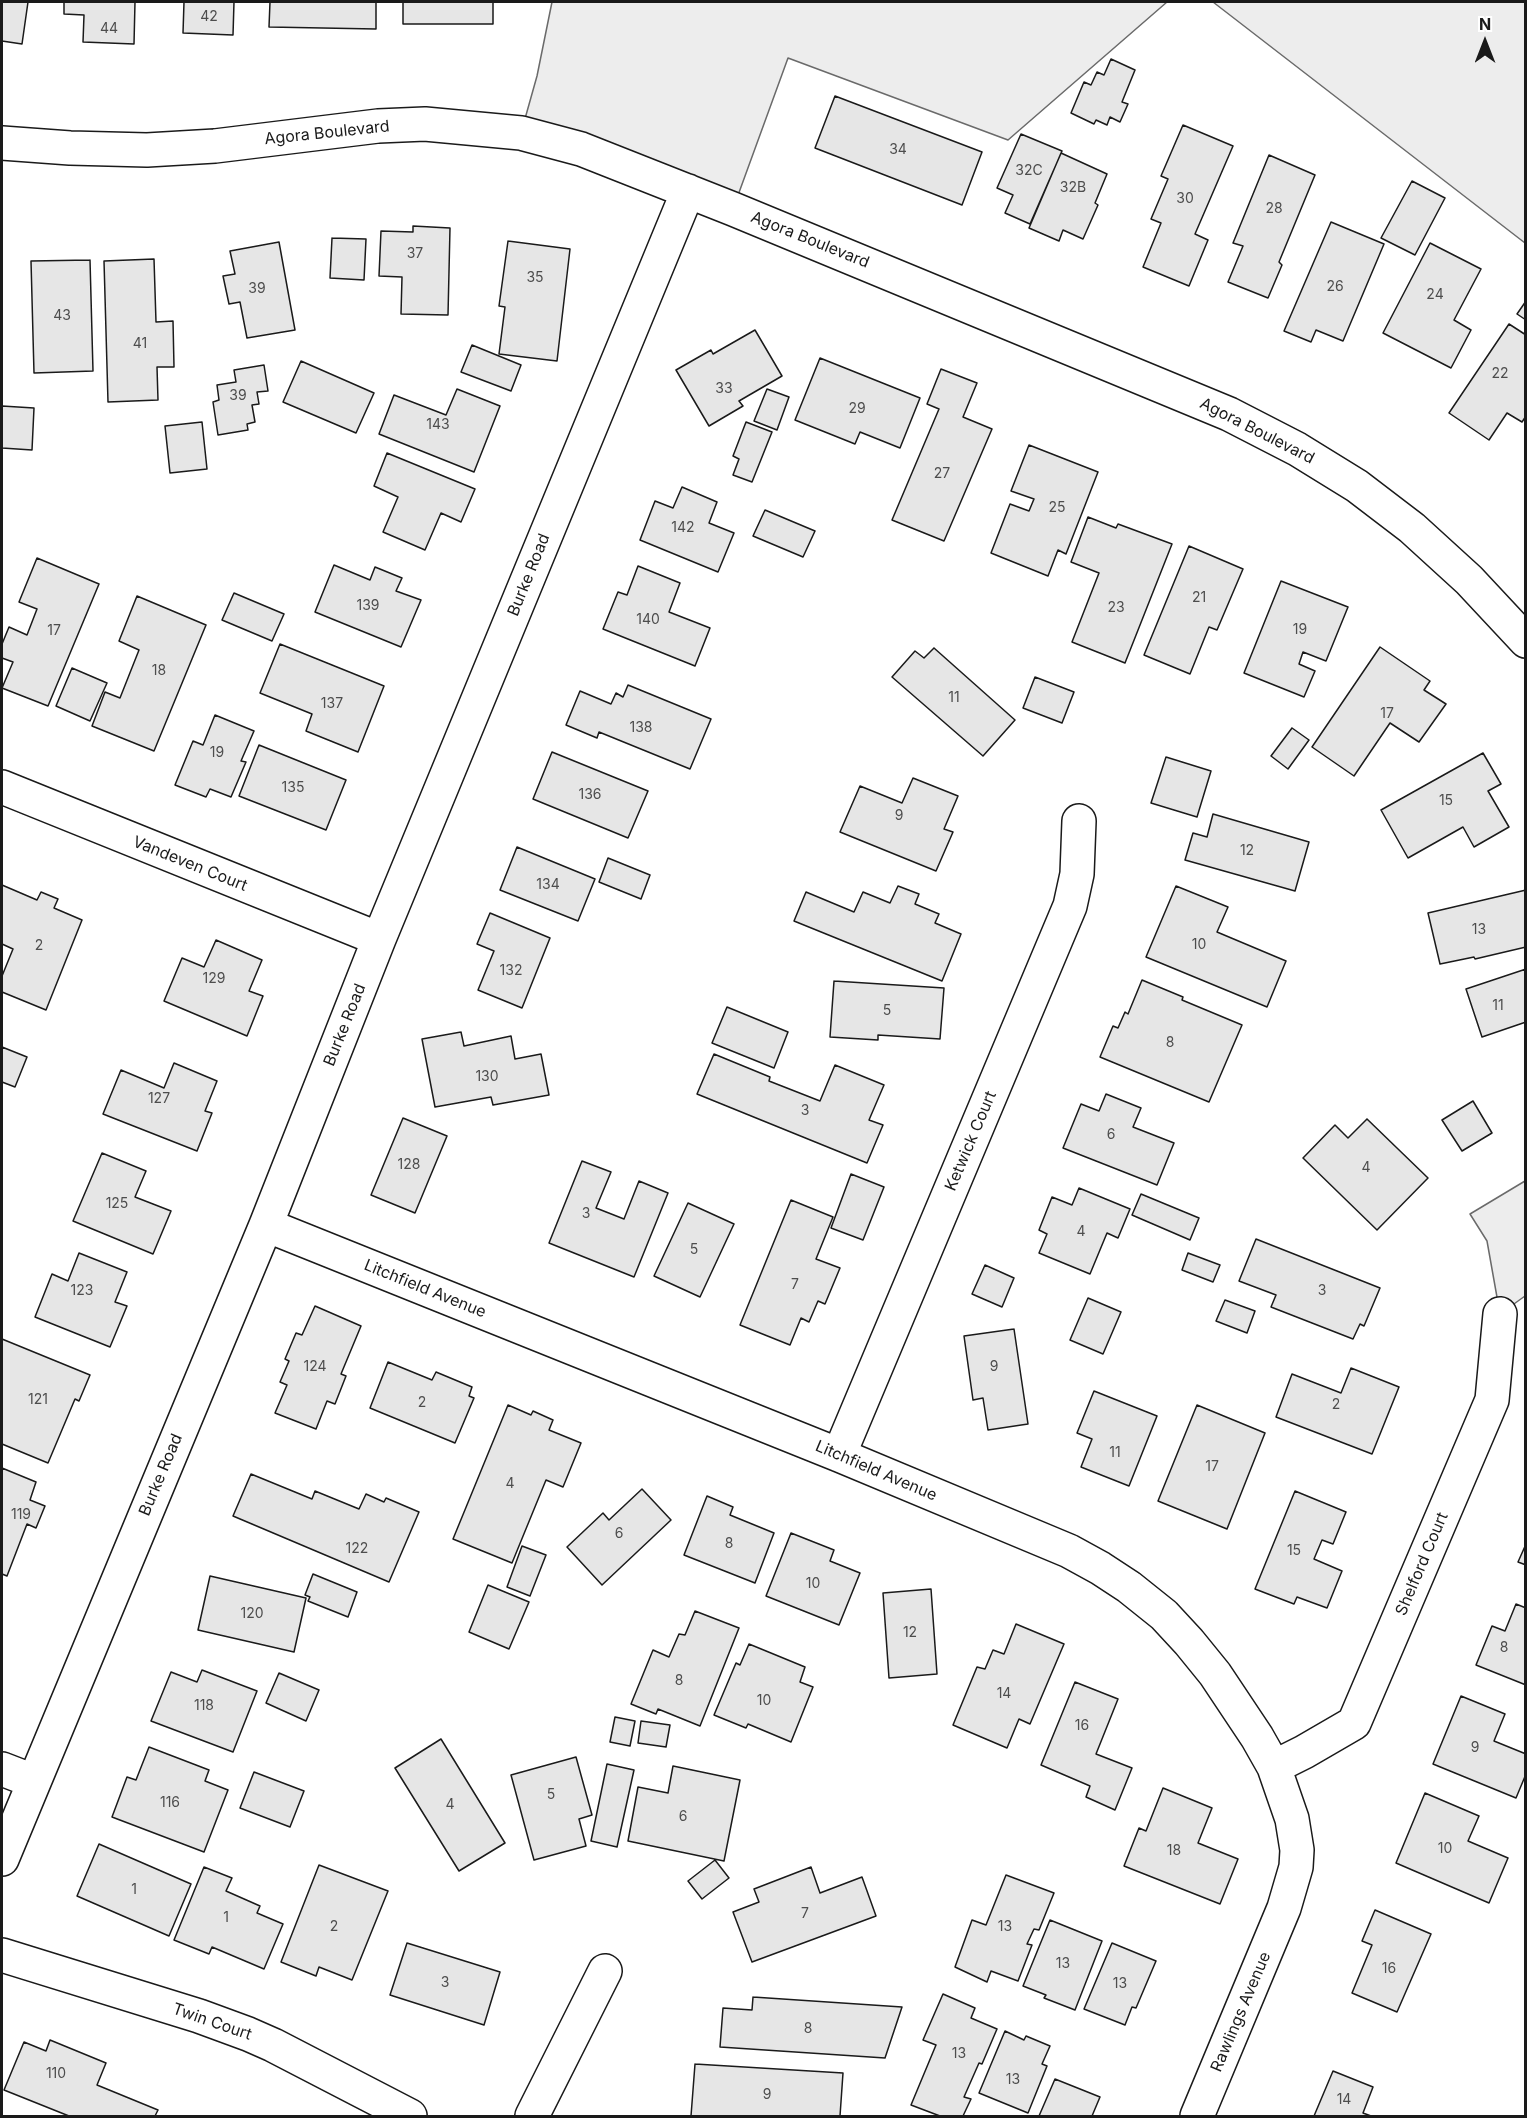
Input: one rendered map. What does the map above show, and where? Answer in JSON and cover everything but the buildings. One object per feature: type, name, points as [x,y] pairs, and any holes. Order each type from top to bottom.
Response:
[{"type":"street","name":"Agora Boulevard","points":[[2,143],[147,150],[215,146],[378,126],[425,124],[521,133],[581,149],[688,190],[1229,414],[1297,449],[1358,486],[1412,528],[1469,580],[1526,641]]},
{"type":"street","name":"Burke Road","points":[[2,1859],[266,1225],[379,939],[688,190]]},
{"type":"street","name":"Vandeven Court","points":[[2,787],[379,939]]},
{"type":"street","name":"Ketwick Court","points":[[839,1455],[1070,906],[1077,874],[1079,821]]},
{"type":"street","name":"Litchfield Avenue","points":[[266,1225],[839,1455],[1069,1551],[1129,1587],[1164,1615],[1215,1674],[1274,1767],[1296,1836],[1296,1867],[1284,1908]]},
{"type":"street","name":"Shelford Court","points":[[1274,1767],[1354,1723],[1492,1400],[1500,1314]]},
{"type":"street","points":[[2,1769],[33,1781]]},
{"type":"street","name":"Rawlings Avenue","points":[[1197,2116],[1284,1908]]},
{"type":"street","name":"Twin Court","points":[[2,1955],[199,2016],[248,2034],[410,2116]]},
{"type":"street","points":[[532,2116],[605,1971]]},
{"type":"shaded area","points":[[552,2],[1167,2],[1008,140],[788,58],[733,209],[521,133],[537,76]]},
{"type":"shaded area","points":[[1213,2],[1525,2],[1525,243]]},
{"type":"shaded area","points":[[1525,1181],[1525,1296],[1500,1314],[1487,1241],[1470,1214]]}]
